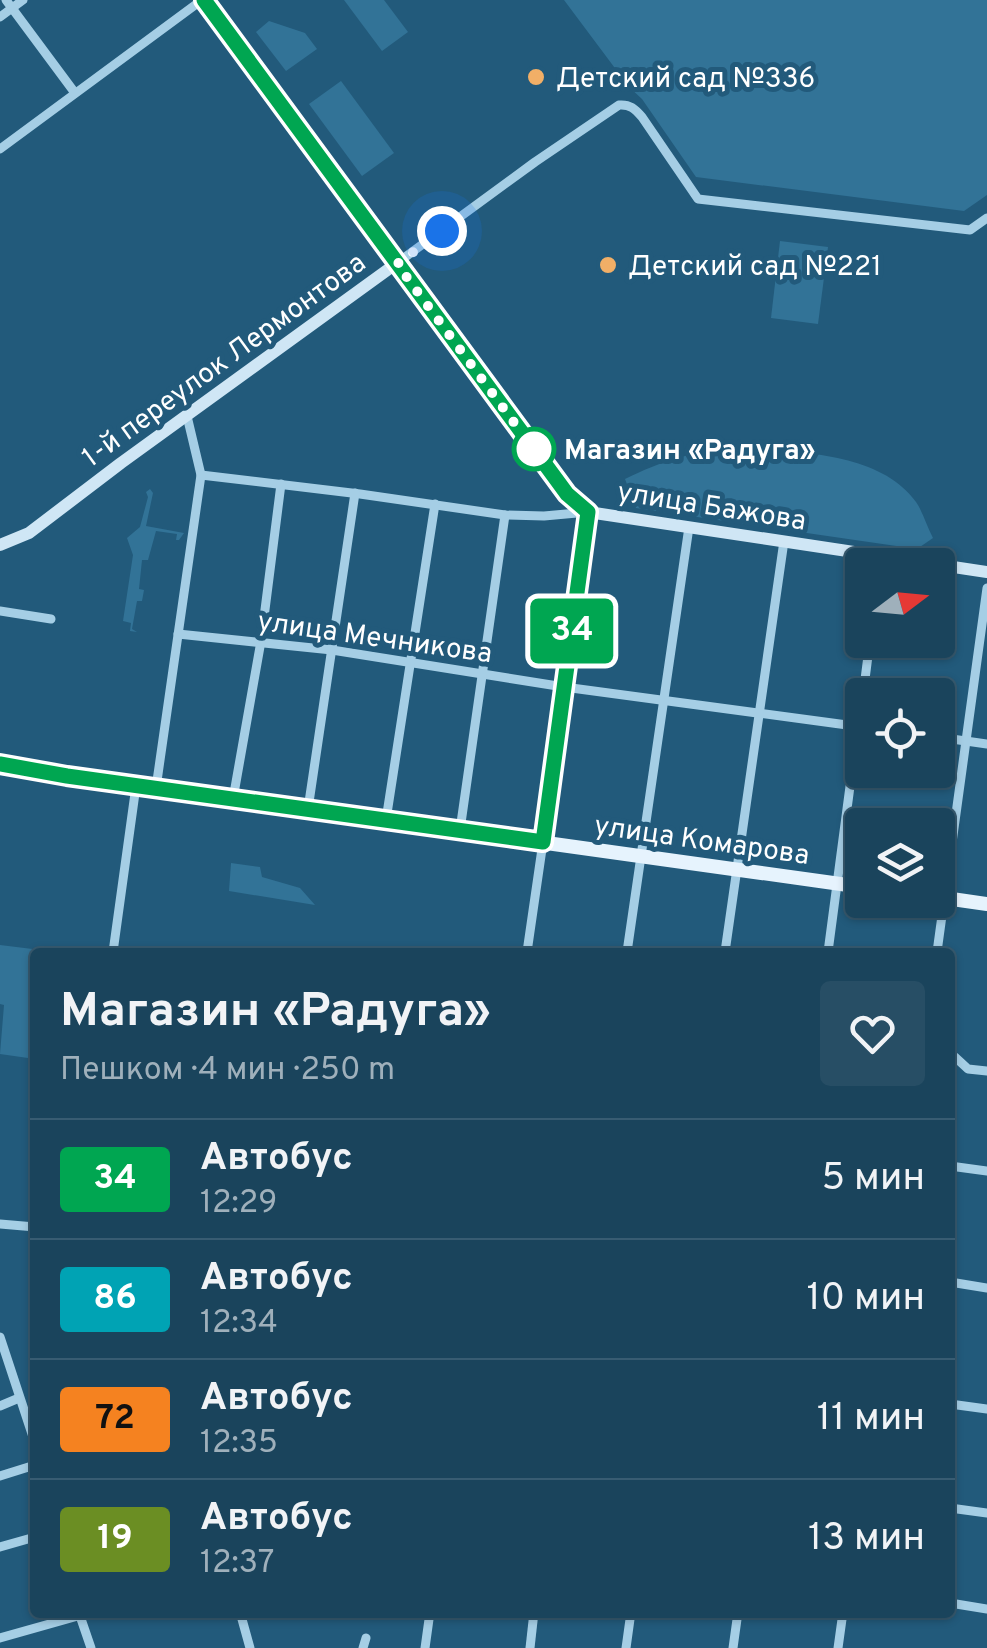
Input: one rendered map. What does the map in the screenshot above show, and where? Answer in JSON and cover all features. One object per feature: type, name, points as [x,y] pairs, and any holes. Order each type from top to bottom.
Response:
[{"type":"main road","name":"улица Бажова","points":[[203,0],[567,494],[588,512],[845,553]]},
{"type":"main road","name":"1-й переулок Лермонтова","points":[[1,542],[29,533],[397,264]]},
{"type":"main road","points":[[543,842],[588,512]]},
{"type":"main road","name":"улица Бажова","points":[[955,568],[987,572]]},
{"type":"main road","name":"улица Комарова","points":[[0,764],[845,884]]},
{"type":"main road","points":[[955,899],[987,904]]},
{"type":"street","points":[[0,17],[9,4],[23,0]]},
{"type":"street","points":[[0,148],[203,0]]},
{"type":"street","points":[[9,4],[76,94]]},
{"type":"street","name":"1-й переулок Лермонтова","points":[[397,264],[535,162],[626,104],[642,116],[698,198],[970,230],[987,218]]},
{"type":"street","points":[[156,788],[201,475],[187,416]]},
{"type":"street","points":[[201,475],[505,514],[588,512]]},
{"type":"street","points":[[233,799],[261,642],[281,484]]},
{"type":"street","points":[[308,809],[355,493]]},
{"type":"street","points":[[386,820],[435,504]]},
{"type":"street","points":[[460,830],[505,514]]},
{"type":"street","points":[[628,948],[689,527]]},
{"type":"street","points":[[727,948],[784,541]]},
{"type":"street","points":[[955,808],[987,588]]},
{"type":"street","points":[[0,611],[51,618]]},
{"type":"street","name":"улица Мечникова","points":[[178,634],[332,650],[564,687],[845,725]]},
{"type":"street","points":[[955,740],[987,744]]},
{"type":"street","points":[[113,948],[136,786]]},
{"type":"street","points":[[829,948],[851,788]]},
{"type":"street","points":[[528,948],[543,842]]},
{"type":"street","points":[[937,948],[939,918]]},
{"type":"street","points":[[955,1058],[968,1069],[987,1071]]},
{"type":"street","points":[[955,1167],[987,1171]]},
{"type":"street","points":[[0,1224],[30,1227]]},
{"type":"street","points":[[955,1283],[987,1288]]},
{"type":"street","points":[[0,1337],[30,1429]]},
{"type":"street","points":[[0,1406],[19,1398]]},
{"type":"street","points":[[955,1405],[987,1409]]},
{"type":"street","points":[[0,1476],[30,1467]]},
{"type":"street","points":[[955,1509],[987,1514]]},
{"type":"street","points":[[0,1547],[30,1538]]},
{"type":"street","points":[[955,1604],[987,1609]]},
{"type":"street","points":[[0,1638],[66,1618]]},
{"type":"street","points":[[80,1618],[91,1648]]},
{"type":"street","points":[[242,1618],[250,1648]]},
{"type":"street","points":[[425,1648],[429,1618]]},
{"type":"street","points":[[530,1648],[533,1618]]},
{"type":"street","points":[[626,1648],[630,1618]]},
{"type":"street","points":[[733,1648],[737,1618]]},
{"type":"street","points":[[838,1648],[842,1618]]},
{"type":"shaded area","points":[[344,0],[384,0],[408,32],[382,51]]},
{"type":"shaded area","points":[[564,0],[987,0],[987,195],[964,211],[696,177],[642,99]]},
{"type":"shaded area","points":[[269,21],[305,33],[317,49],[286,71],[256,32]]},
{"type":"shaded area","points":[[341,81],[394,153],[362,176],[309,104]]},
{"type":"shaded area","points":[[780,241],[828,247],[818,324],[771,318]]},
{"type":"shaded area","points":[[779,451],[856,463],[900,485],[921,510],[933,538],[918,548],[910,548],[636,508],[625,479],[702,452]]},
{"type":"shaded area","points":[[150,489],[153,493],[146,526],[184,533],[176,540],[177,534],[156,531],[148,560],[142,560],[139,589],[144,590],[142,601],[137,601],[132,629],[137,632],[130,631],[131,623],[123,621],[133,555],[127,538],[140,527],[146,492]]},
{"type":"shaded area","points":[[231,863],[260,867],[262,877],[300,888],[315,905],[229,891]]},
{"type":"shaded area","points":[[0,945],[30,949],[30,1058],[0,1054],[4,1005],[0,1004]]},
{"type":"bus line","name":"34","points":[[0,764],[543,842],[588,512],[567,494],[204,0]]},
{"type":"place","name":"Детский сад №336","points":[[536,77]]},
{"type":"place","name":"Детский сад №221","points":[[608,265]]},
{"type":"place","name":"Магазин «Радуга»","points":[[534,449]]},
{"type":"route","points":[[442,231],[397,264],[534,449]]}]
